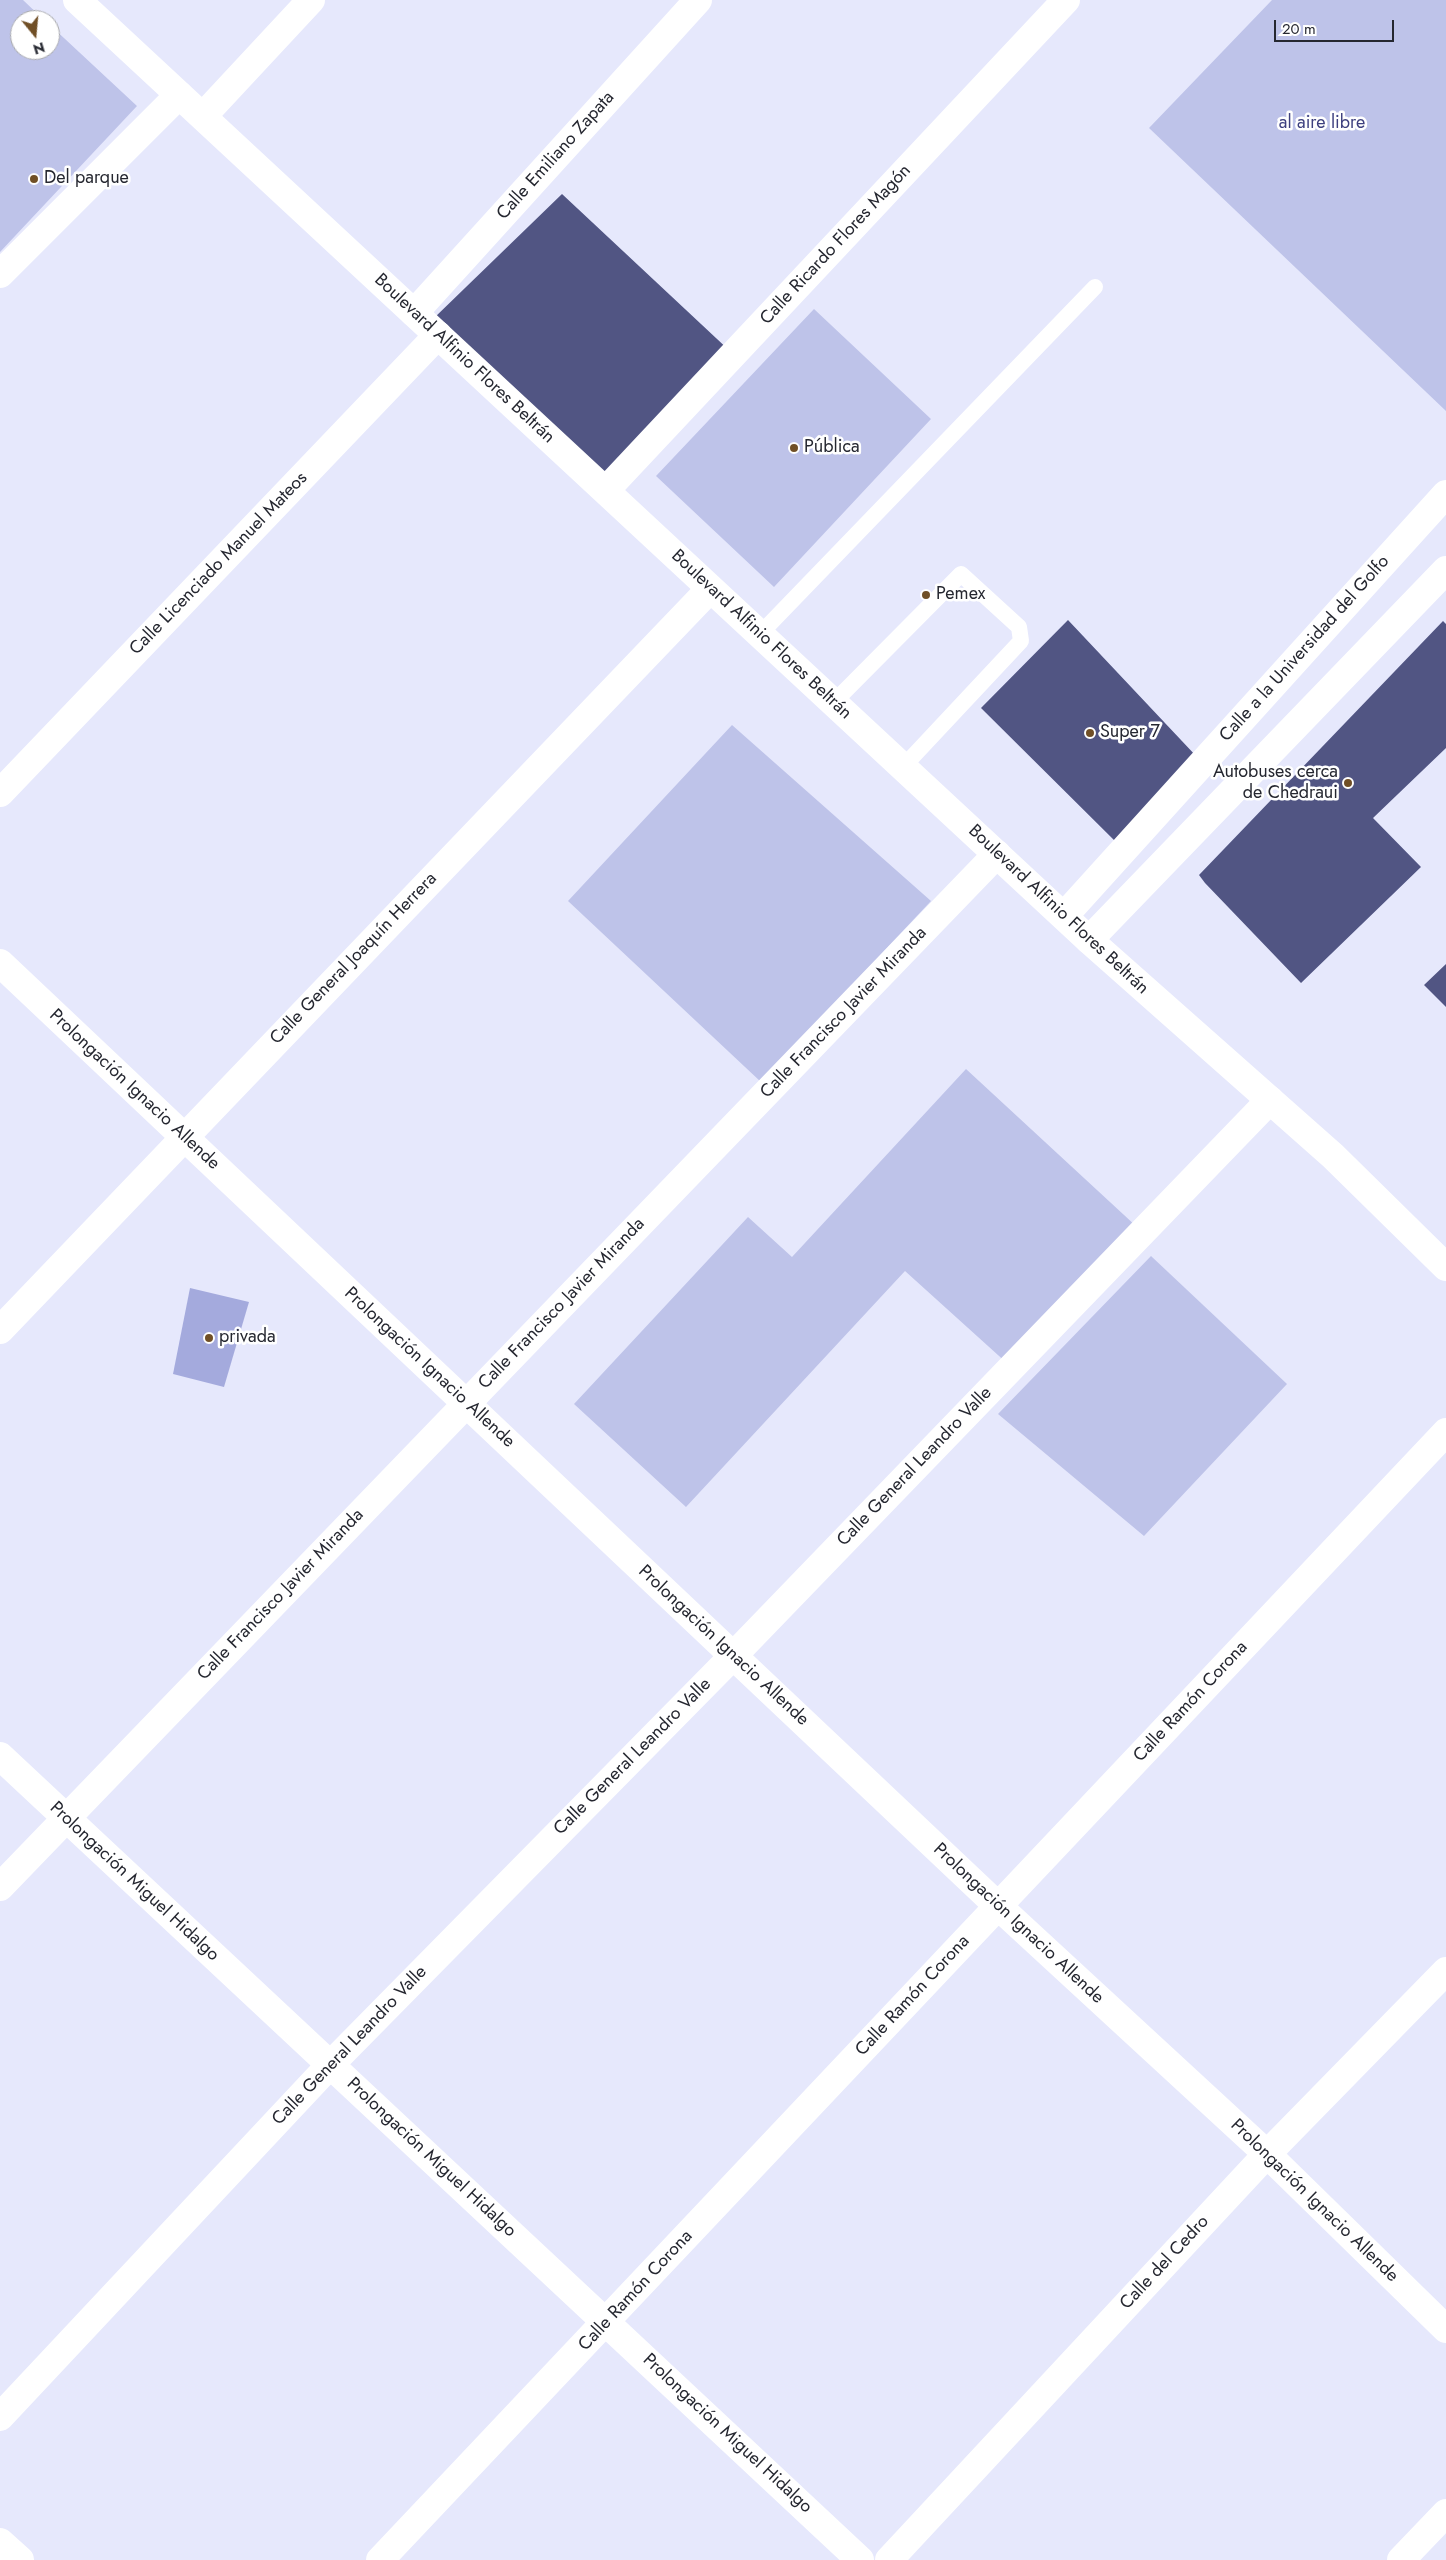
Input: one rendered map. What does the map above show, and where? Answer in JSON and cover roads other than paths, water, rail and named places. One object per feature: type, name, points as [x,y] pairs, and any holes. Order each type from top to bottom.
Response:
[{"type":"street","name":"Boulevard Alfinio Flores Beltrán","points":[[78,0],[1089,940],[1333,1156],[1446,1267]]},
{"type":"street","points":[[203,116],[311,0]]},
{"type":"street","name":"Calle Emiliano Zapata","points":[[414,313],[698,0]]},
{"type":"street","name":"Calle Ricardo Flores Magón","points":[[606,490],[1056,3]]},
{"type":"street","points":[[0,274],[179,95]]},
{"type":"street","name":"Calle Licenciado Manuel Mateos","points":[[0,792],[438,335]]},
{"type":"street","name":"Calle a la Universidad del Golfo","points":[[1064,916],[1446,494]]},
{"type":"street","points":[[1089,940],[1446,570]]},
{"type":"street","name":"Calle General Joaquín Herrera","points":[[0,1330],[710,588]]},
{"type":"street","name":"Calle Francisco Javier Miranda","points":[[0,1887],[998,854]]},
{"type":"street","name":"Prolongación Ignacio Allende","points":[[0,963],[998,1906],[1267,2154],[1446,2329]]},
{"type":"street","name":"Calle General Leandro Valle","points":[[0,2417],[330,2065],[733,1656],[1270,1100]]},
{"type":"street","name":"Calle Ramón Corona","points":[[380,2560],[607,2322],[1446,1432]]},
{"type":"street","name":"Prolongación Miguel Hidalgo","points":[[0,1756],[64,1819],[607,2322],[860,2560]]},
{"type":"street","name":"Calle del Cedro","points":[[889,2560],[1267,2154],[1446,1971]]},
{"type":"street","points":[[1401,2560],[1446,2513]]},
{"type":"street","points":[[0,2542],[20,2560]]},
{"type":"lane","points":[[760,634],[1095,287]]},
{"type":"lane","points":[[834,702],[961,574],[1019,627],[1021,641],[903,768]]},
{"type":"place","name":"Del parque","points":[[34,179]]},
{"type":"place","name":"Pública","points":[[794,448]]},
{"type":"place","name":"Pemex","points":[[926,595]]},
{"type":"place","name":"Super 7","points":[[1090,733]]},
{"type":"place","name":"Autobuses cerca de Chedraui","points":[[1348,783]]},
{"type":"place","name":"privada","points":[[209,1338]]},
{"type":"park label","name":"al aire libre","points":[[1322,124]]}]
